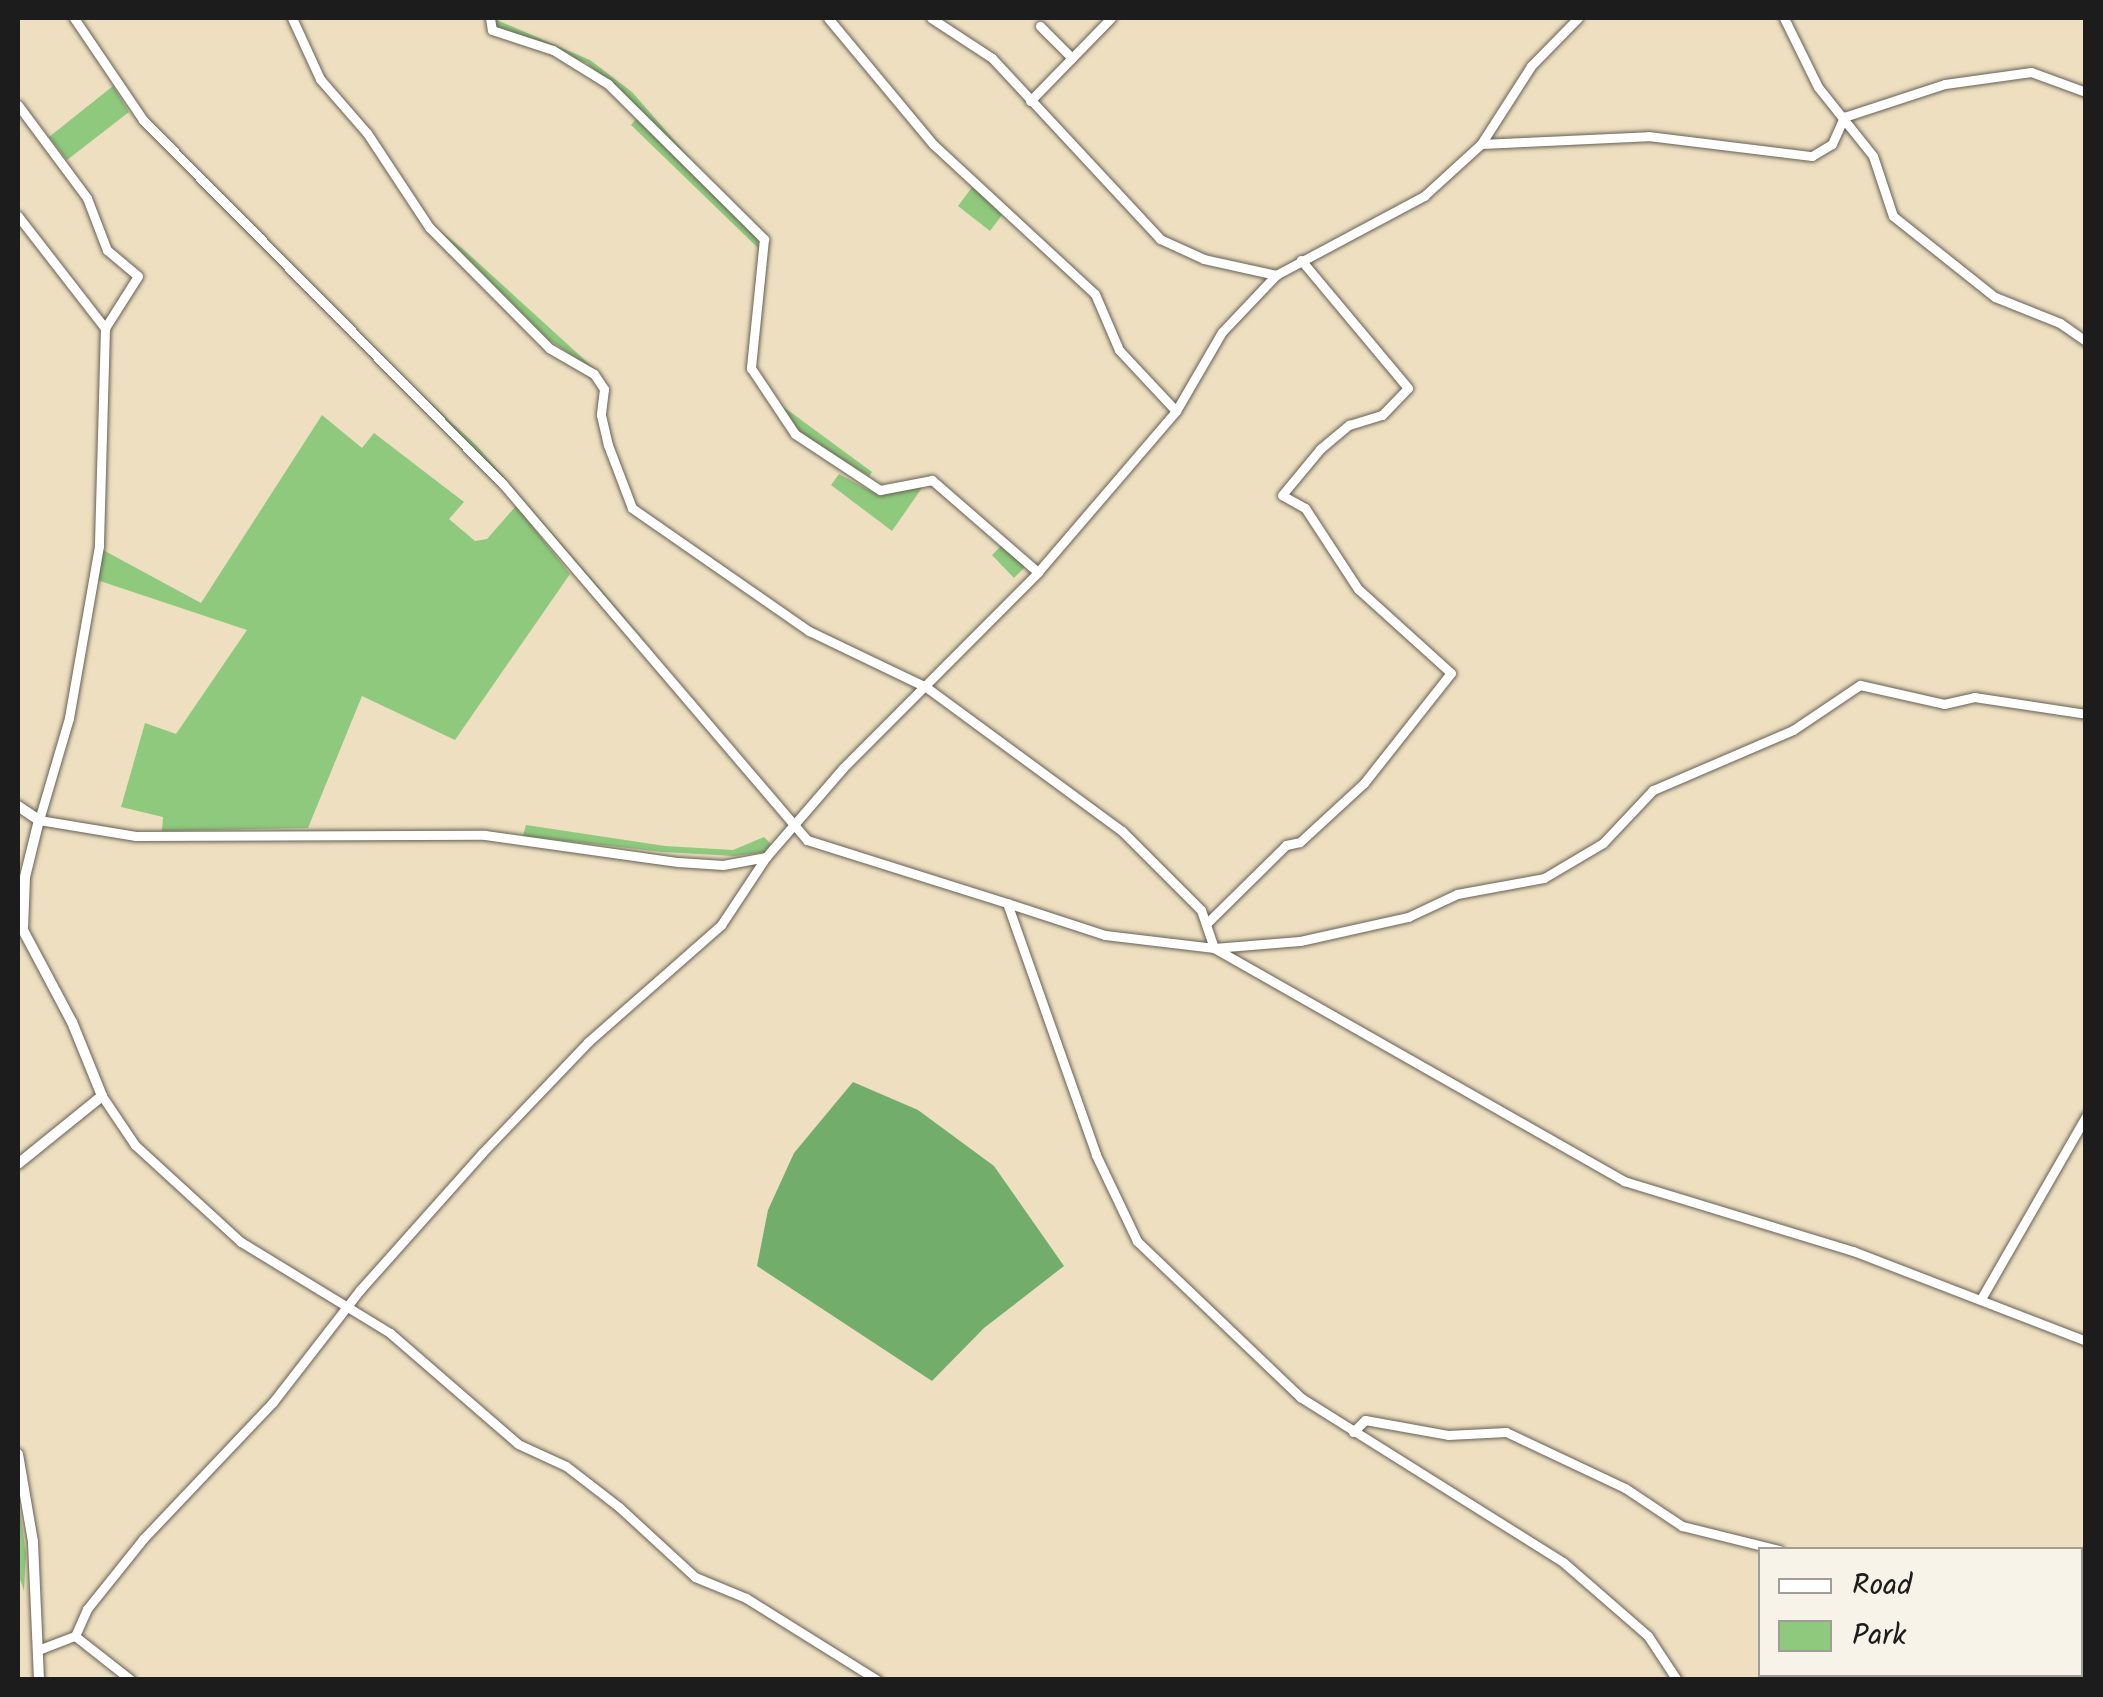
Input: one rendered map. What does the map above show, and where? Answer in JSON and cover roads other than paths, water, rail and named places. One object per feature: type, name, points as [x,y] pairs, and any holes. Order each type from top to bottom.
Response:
[{"type":"street","points":[[74,18],[143,120],[503,484],[807,840],[1105,935],[1214,948],[1300,940],[1408,918],[1457,894],[1544,878],[1603,843],[1653,790],[1794,730],[1860,685],[1944,704],[1974,697],[2086,714]]},
{"type":"street","points":[[292,18],[320,80],[367,133],[428,227],[549,348],[594,374],[604,390],[601,415],[608,445],[632,508],[809,631],[926,687],[1122,831],[1180,884],[1206,924],[1214,948],[1624,1181],[1982,1298],[2086,1341]]},
{"type":"street","points":[[490,18],[492,30],[552,50],[608,84],[764,240],[751,368],[795,434],[880,490],[932,480],[1038,572]]},
{"type":"street","points":[[828,18],[934,145],[1095,294],[1119,350],[1176,411]]},
{"type":"street","points":[[932,18],[992,58],[1160,239],[1204,259],[1276,275]]},
{"type":"street","points":[[1030,101],[1111,18]]},
{"type":"street","points":[[38,1650],[75,1636],[87,1609],[143,1539],[274,1402],[347,1308],[588,1042],[720,925],[794,822],[1038,572],[1176,411],[1222,332],[1276,275],[1424,196],[1481,144],[1531,66],[1578,18]]},
{"type":"street","points":[[1784,18],[1818,87],[1872,156],[1893,216],[1995,298],[2060,323],[2086,341]]},
{"type":"street","points":[[1040,26],[1072,58]]},
{"type":"street","points":[[1481,144],[1648,136],[1812,156],[1832,144],[1844,118],[1945,84],[2032,72],[2086,92]]},
{"type":"street","points":[[18,106],[87,198],[107,250],[138,276],[104,328],[99,546],[70,718],[25,877],[22,930],[102,1096],[136,1145],[242,1242],[347,1308],[455,1384],[518,1444],[566,1466],[695,1578],[746,1598],[878,1680]]},
{"type":"street","points":[[18,216],[104,328]]},
{"type":"street","points":[[1206,924],[1286,845],[1300,842],[1364,783],[1452,673],[1358,590],[1305,508],[1282,495],[1320,448],[1349,425],[1382,415],[1408,388],[1301,260]]},
{"type":"street","points":[[18,806],[39,820],[136,836],[485,836],[678,862],[723,865],[766,857]]},
{"type":"street","points":[[1007,902],[1096,1155],[1137,1242],[1300,1396],[1563,1562],[1648,1636],[1677,1680]]},
{"type":"street","points":[[18,1164],[102,1096]]},
{"type":"street","points":[[1982,1298],[2086,1116]]},
{"type":"street","points":[[1354,1432],[1365,1420],[1448,1435],[1506,1432],[1626,1488],[1682,1526],[1767,1547]]},
{"type":"street","points":[[18,1454],[33,1542],[39,1680]]},
{"type":"street","points":[[75,1636],[131,1680]]}]
